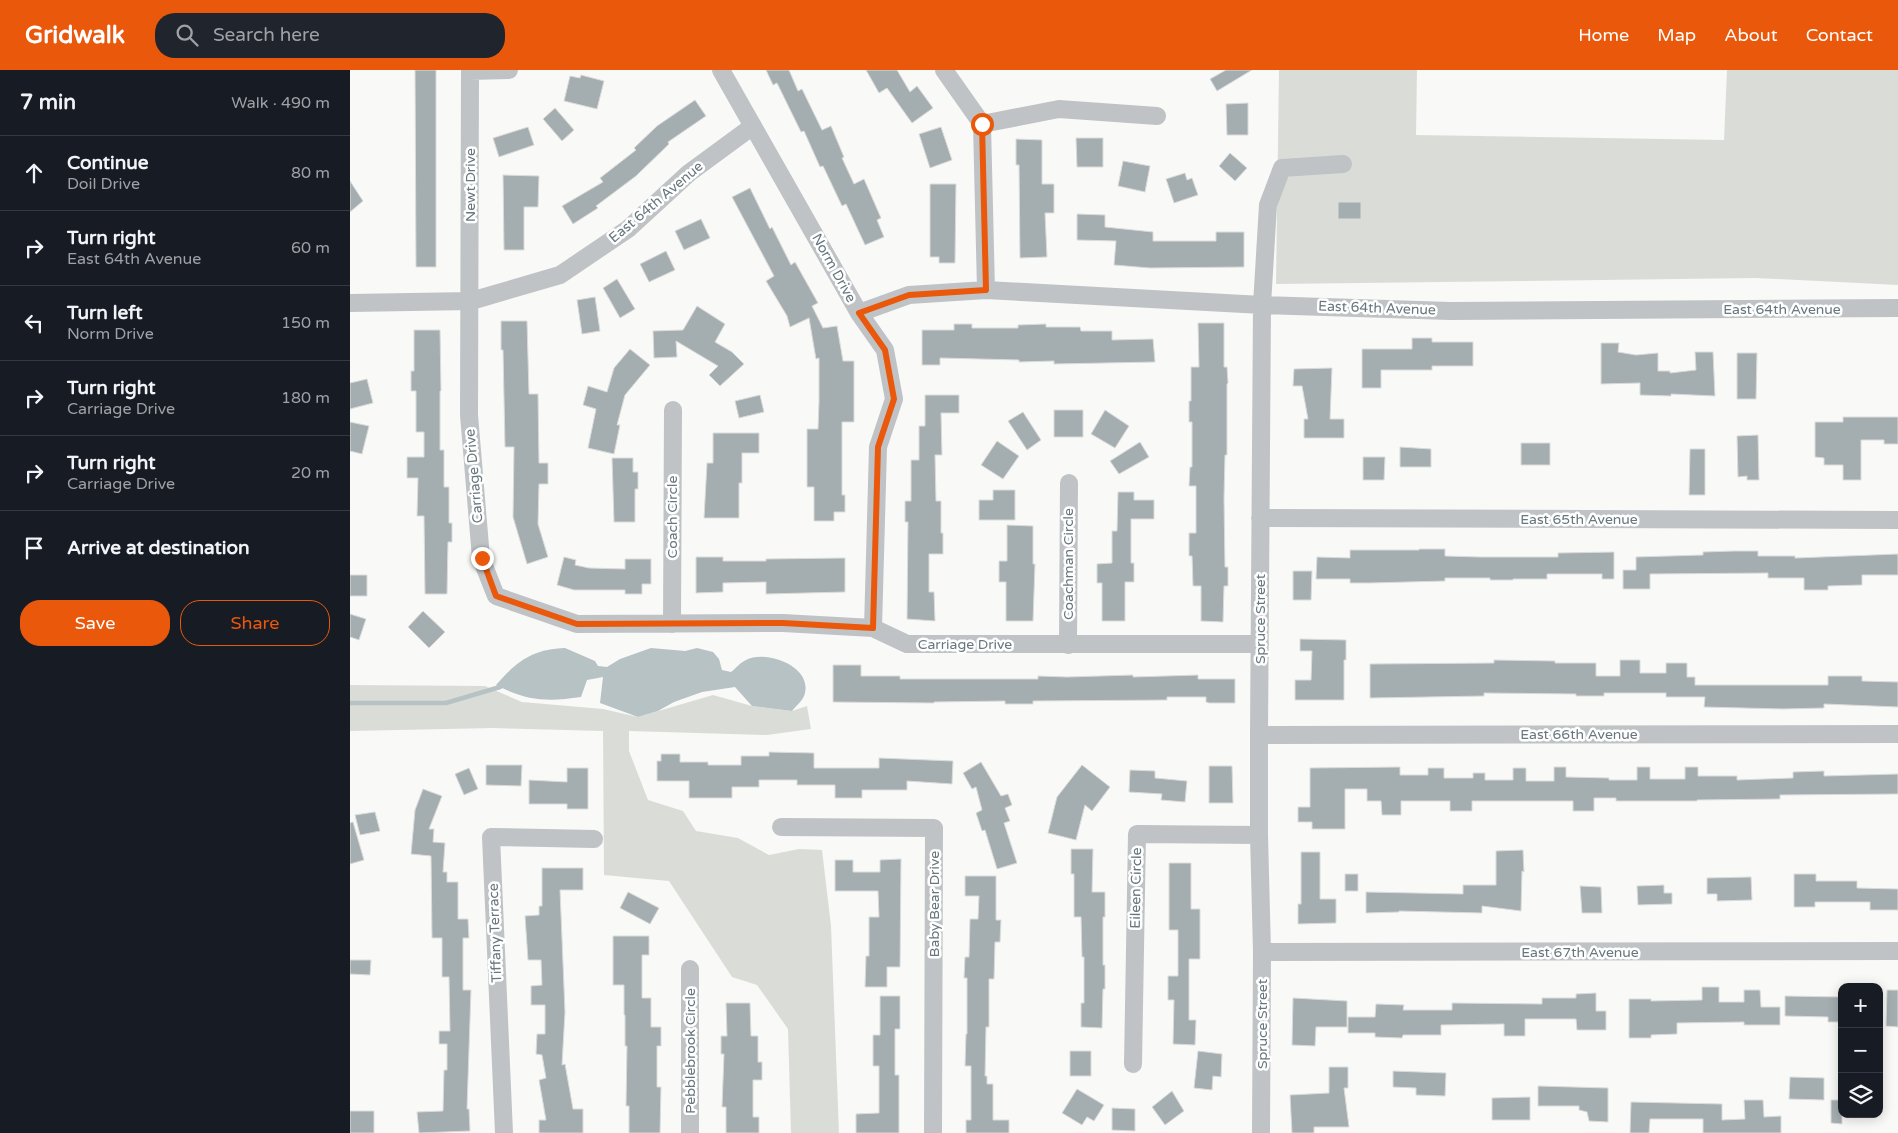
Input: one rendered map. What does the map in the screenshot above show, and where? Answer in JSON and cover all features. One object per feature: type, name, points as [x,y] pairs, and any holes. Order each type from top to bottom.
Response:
[{"type":"street","points":[[470,71],[509,70]]},
{"type":"street","name":"Norm Drive","points":[[721,70],[859,313],[885,350],[894,399],[878,447],[873,628]]},
{"type":"street","points":[[944,70],[982,124],[986,290]]},
{"type":"street","name":"Newt Drive","points":[[470,71],[471,301]]},
{"type":"street","points":[[982,124],[1059,109],[1157,116]]},
{"type":"street","name":"East 64th Avenue","points":[[350,303],[471,301],[560,275],[628,229],[690,172],[753,126]]},
{"type":"street","name":"Spruce Street","points":[[1261,1133],[1262,952],[1259,835],[1260,518],[1262,305],[1268,205],[1282,168],[1343,164]]},
{"type":"street","name":"East 64th Avenue","points":[[859,313],[909,295],[986,290],[1262,305],[1450,310],[1898,308]]},
{"type":"street","name":"Carriage Drive","points":[[471,301],[469,415],[477,511],[482,558],[496,596],[577,624],[783,623],[873,628],[907,644],[1260,644]]},
{"type":"street","name":"Coach Circle","points":[[672,624],[673,410]]},
{"type":"street","name":"Coachman Circle","points":[[1068,645],[1069,483]]},
{"type":"street","name":"East 65th Avenue","points":[[1260,518],[1898,520]]},
{"type":"street","name":"East 66th Avenue","points":[[1259,735],[1898,734]]},
{"type":"street","name":"Baby Bear Drive","points":[[781,827],[934,828],[933,1133]]},
{"type":"street","name":"Eileen Circle","points":[[1134,1064],[1137,834],[1259,835]]},
{"type":"street","name":"Tiffany Terrace","points":[[504,1133],[491,837],[594,839]]},
{"type":"street","name":"East 67th Avenue","points":[[1262,952],[1898,951]]},
{"type":"street","name":"Pebblebrook Circle","points":[[690,969],[690,1133]]},
{"type":"shaded area","points":[[1279,70],[1417,70],[1416,135],[1724,140],[1727,70],[1898,70],[1898,285],[1756,278],[1276,284]]},
{"type":"shaded area","points":[[565,648],[595,661],[598,666],[607,667],[620,659],[651,648],[685,651],[697,648],[713,652],[719,659],[722,670],[731,672],[744,661],[755,657],[776,659],[796,669],[802,677],[805,686],[804,696],[792,711],[752,706],[735,687],[702,692],[674,702],[658,711],[638,717],[600,703],[603,677],[587,680],[581,697],[547,700],[528,697],[496,685],[511,669],[526,658],[544,651]]},
{"type":"shaded area","points":[[350,685],[485,686],[522,702],[603,709],[638,717],[713,695],[752,706],[792,711],[807,706],[811,729],[767,735],[629,731],[629,751],[648,800],[683,811],[696,831],[738,838],[769,855],[799,849],[822,850],[831,926],[839,1133],[791,1133],[788,1029],[757,985],[732,977],[669,881],[604,875],[603,731],[493,728],[350,731]]},
{"type":"building","points":[[415,70],[436,70],[436,267],[416,267]]},
{"type":"building","points":[[766,70],[789,70],[798,91],[802,89],[822,130],[831,126],[844,157],[842,158],[854,184],[864,179],[881,218],[877,220],[884,237],[865,245],[846,204],[842,206],[823,166],[820,167],[804,131],[801,132],[777,83],[773,85]]},
{"type":"building","points":[[866,70],[897,70],[910,92],[917,86],[933,108],[912,123],[887,88],[879,93]]},
{"type":"building","points":[[1226,70],[1252,70],[1217,91],[1210,79]]},
{"type":"building","points":[[581,75],[604,81],[597,109],[564,101],[570,76],[580,78]]},
{"type":"building","points":[[695,100],[706,116],[668,142],[669,144],[636,176],[596,206],[598,208],[573,224],[562,206],[603,182],[600,178],[636,150],[634,148],[657,126]]},
{"type":"building","points":[[1248,103],[1248,135],[1227,135],[1226,104]]},
{"type":"building","points":[[555,108],[574,130],[562,141],[543,119]]},
{"type":"building","points":[[528,127],[534,145],[499,157],[493,138]]},
{"type":"building","points":[[941,127],[952,160],[930,168],[919,134]]},
{"type":"building","points":[[1076,138],[1103,138],[1103,167],[1077,167]]},
{"type":"building","points":[[1016,139],[1042,140],[1042,184],[1054,184],[1054,213],[1045,213],[1047,257],[1020,258],[1019,165],[1016,165]]},
{"type":"building","points":[[1230,153],[1247,168],[1235,181],[1219,166]]},
{"type":"building","points":[[1123,161],[1150,166],[1145,192],[1118,186]]},
{"type":"building","points":[[1185,173],[1187,180],[1192,178],[1198,195],[1174,203],[1166,179]]},
{"type":"building","points":[[503,175],[539,176],[538,207],[524,207],[524,250],[504,250]]},
{"type":"building","points":[[350,181],[363,201],[350,212]]},
{"type":"building","points":[[930,184],[956,184],[955,263],[939,263],[939,257],[930,257]]},
{"type":"building","points":[[750,188],[770,229],[772,227],[791,265],[795,262],[818,303],[812,306],[823,328],[837,326],[843,361],[854,361],[854,422],[842,422],[842,495],[845,495],[845,512],[834,512],[834,521],[814,521],[814,487],[807,487],[807,429],[818,429],[819,402],[819,358],[816,359],[809,318],[790,327],[787,316],[766,281],[774,276],[732,197]]},
{"type":"building","points":[[1338,202],[1361,202],[1361,219],[1338,219]]},
{"type":"building","points":[[1077,214],[1105,215],[1105,227],[1153,232],[1153,241],[1216,241],[1216,232],[1244,232],[1244,267],[1150,268],[1114,265],[1116,241],[1077,240]]},
{"type":"building","points":[[701,219],[710,238],[684,250],[675,231]]},
{"type":"building","points":[[666,251],[675,270],[649,282],[640,264]]},
{"type":"building","points":[[617,279],[635,309],[620,318],[603,288]]},
{"type":"building","points":[[595,297],[600,331],[582,334],[577,300]]},
{"type":"building","points":[[697,306],[725,324],[715,342],[732,352],[744,364],[720,386],[709,375],[718,366],[676,341],[677,357],[654,358],[653,331],[683,330]]},
{"type":"building","points":[[501,321],[527,321],[529,394],[538,394],[539,463],[548,463],[548,484],[539,484],[538,524],[548,557],[527,564],[513,517],[514,447],[505,447]]},
{"type":"building","points":[[1198,323],[1224,323],[1224,367],[1227,367],[1228,383],[1227,455],[1225,455],[1224,498],[1225,567],[1228,567],[1228,586],[1224,586],[1223,622],[1201,621],[1201,586],[1193,586],[1192,556],[1189,556],[1189,533],[1196,533],[1196,486],[1189,486],[1190,467],[1192,467],[1192,422],[1189,422],[1189,401],[1191,401],[1191,367],[1199,367]]},
{"type":"building","points":[[954,324],[972,324],[972,328],[1018,328],[1018,325],[1046,324],[1046,327],[1080,327],[1081,331],[1112,331],[1112,340],[1153,339],[1155,362],[1054,364],[1054,361],[1019,362],[1019,360],[940,358],[940,365],[922,365],[922,330],[954,330]]},
{"type":"building","points":[[414,330],[440,330],[440,450],[444,450],[444,487],[449,487],[449,523],[452,523],[452,542],[448,542],[447,594],[425,594],[424,516],[417,516],[418,478],[407,478],[407,457],[424,457],[424,432],[416,432],[416,391],[411,391],[411,371],[414,371]]},
{"type":"building","points":[[1412,338],[1432,338],[1432,342],[1473,342],[1473,366],[1432,366],[1432,370],[1381,370],[1381,388],[1362,388],[1362,349],[1412,349]]},
{"type":"building","points":[[1601,343],[1619,343],[1618,352],[1636,355],[1658,353],[1658,371],[1670,371],[1670,373],[1696,370],[1695,352],[1713,352],[1715,396],[1640,395],[1640,383],[1601,384]]},
{"type":"building","points":[[630,349],[650,365],[625,395],[617,425],[620,425],[614,454],[588,448],[596,409],[583,405],[588,386],[607,392],[614,368]]},
{"type":"building","points":[[1737,353],[1757,353],[1756,399],[1737,399]]},
{"type":"building","points":[[1332,368],[1330,419],[1344,419],[1344,438],[1304,438],[1304,419],[1308,419],[1302,386],[1293,386],[1294,369]]},
{"type":"building","points":[[367,379],[373,403],[350,409],[350,383]]},
{"type":"building","points":[[760,395],[764,412],[739,418],[735,401]]},
{"type":"building","points":[[925,395],[959,395],[959,413],[941,413],[942,455],[935,455],[936,501],[941,501],[943,554],[929,554],[929,592],[934,592],[935,621],[907,619],[908,522],[905,522],[905,501],[911,501],[911,460],[919,460],[919,426],[925,426]]},
{"type":"building","points":[[1054,410],[1083,410],[1083,437],[1054,437]]},
{"type":"building","points":[[1105,410],[1129,426],[1115,448],[1091,434]]},
{"type":"building","points":[[1023,412],[1041,440],[1027,450],[1008,421]]},
{"type":"building","points":[[1843,417],[1898,417],[1898,444],[1884,444],[1884,440],[1861,440],[1861,480],[1843,480],[1843,465],[1824,465],[1824,458],[1815,457],[1815,422],[1843,422]]},
{"type":"building","points":[[350,422],[369,426],[362,454],[350,451]]},
{"type":"building","points":[[713,433],[759,433],[759,453],[742,453],[742,483],[739,483],[739,518],[704,518],[707,463],[713,463]]},
{"type":"building","points":[[1758,435],[1759,480],[1747,480],[1747,476],[1738,477],[1737,436]]},
{"type":"building","points":[[997,441],[1019,456],[1003,479],[981,465]]},
{"type":"building","points":[[1140,442],[1149,457],[1119,474],[1110,461]]},
{"type":"building","points":[[1521,443],[1550,443],[1550,465],[1521,465]]},
{"type":"building","points":[[1400,447],[1431,449],[1431,467],[1400,467]]},
{"type":"building","points":[[1690,449],[1705,449],[1705,495],[1689,495]]},
{"type":"building","points":[[1363,457],[1385,457],[1384,480],[1363,480]]},
{"type":"building","points":[[612,458],[633,458],[633,472],[638,472],[638,489],[635,489],[635,522],[614,522]]},
{"type":"building","points":[[993,490],[1015,490],[1015,520],[979,520],[979,500],[993,500]]},
{"type":"building","points":[[1118,492],[1134,492],[1134,500],[1154,500],[1154,519],[1131,519],[1131,563],[1134,563],[1134,582],[1125,582],[1125,621],[1102,621],[1102,583],[1097,583],[1097,564],[1112,563],[1112,531],[1117,531]]},
{"type":"building","points":[[1007,525],[1033,526],[1033,564],[1035,564],[1033,621],[1006,621],[1006,582],[999,582],[999,561],[1007,561]]},
{"type":"building","points":[[1445,549],[1445,556],[1480,557],[1558,557],[1558,553],[1614,552],[1614,579],[1602,579],[1602,574],[1547,574],[1547,579],[1513,580],[1445,578],[1445,581],[1350,583],[1350,579],[1316,579],[1317,557],[1350,558],[1350,550]]},
{"type":"building","points":[[1758,551],[1758,556],[1795,556],[1795,558],[1898,554],[1898,575],[1862,575],[1862,585],[1828,586],[1828,590],[1804,590],[1804,578],[1768,578],[1768,573],[1650,574],[1650,589],[1623,589],[1623,570],[1636,570],[1636,557],[1703,555],[1703,552]]},
{"type":"building","points":[[564,557],[576,560],[575,565],[589,568],[625,569],[625,559],[651,559],[651,584],[642,584],[642,594],[625,594],[625,590],[574,590],[557,585]]},
{"type":"building","points":[[696,557],[723,557],[723,561],[845,558],[845,592],[766,594],[766,582],[723,583],[723,592],[696,593]]},
{"type":"building","points":[[1293,571],[1312,571],[1311,600],[1293,600]]},
{"type":"building","points":[[350,575],[367,575],[367,596],[350,596]]},
{"type":"building","points":[[423,611],[445,632],[429,648],[408,627]]},
{"type":"building","points":[[350,614],[366,619],[359,640],[350,637]]},
{"type":"building","points":[[1300,639],[1346,640],[1344,700],[1295,700],[1295,680],[1311,680],[1312,651],[1300,651]]},
{"type":"building","points":[[1494,660],[1596,663],[1596,676],[1620,676],[1620,660],[1640,660],[1640,673],[1666,673],[1666,663],[1687,663],[1687,677],[1695,677],[1695,685],[1828,685],[1828,676],[1862,676],[1862,681],[1898,682],[1898,707],[1824,704],[1824,708],[1704,707],[1705,697],[1666,697],[1666,693],[1604,693],[1604,696],[1576,696],[1576,694],[1484,693],[1484,696],[1370,698],[1370,664],[1494,663]]},
{"type":"building","points":[[833,665],[861,665],[861,676],[900,676],[900,679],[1038,679],[1038,676],[1133,675],[1133,677],[1198,675],[1198,679],[1235,679],[1235,703],[1209,703],[1206,702],[1206,697],[1167,697],[1167,700],[1033,701],[1033,704],[1005,704],[1005,701],[934,703],[833,702]]},
{"type":"building","points":[[769,752],[814,753],[814,768],[879,768],[879,758],[953,761],[952,784],[907,781],[907,790],[862,790],[862,798],[835,798],[835,785],[797,785],[797,780],[759,780],[759,787],[732,787],[732,798],[689,798],[689,781],[657,781],[657,761],[661,761],[661,754],[680,754],[680,762],[708,762],[708,765],[741,765],[741,756],[769,756]]},
{"type":"building","points":[[981,762],[1001,796],[1008,794],[1012,805],[1005,808],[1010,821],[1004,823],[1017,863],[997,869],[985,830],[982,831],[976,813],[982,810],[976,787],[972,789],[963,773]]},
{"type":"building","points":[[486,765],[522,765],[521,786],[486,785]]},
{"type":"building","points":[[1082,765],[1110,787],[1092,811],[1085,805],[1076,840],[1048,833],[1057,797]]},
{"type":"building","points":[[1209,766],[1232,766],[1233,803],[1209,803]]},
{"type":"building","points":[[1400,767],[1400,775],[1428,775],[1428,768],[1444,768],[1444,778],[1473,778],[1473,773],[1485,773],[1485,780],[1513,780],[1513,768],[1526,768],[1526,781],[1554,781],[1554,767],[1566,767],[1566,777],[1609,778],[1609,780],[1637,780],[1637,767],[1650,767],[1650,779],[1685,779],[1685,767],[1698,767],[1698,776],[1737,776],[1737,780],[1793,778],[1793,772],[1824,771],[1824,776],[1898,774],[1898,794],[1780,795],[1780,799],[1697,801],[1616,801],[1616,798],[1594,798],[1594,811],[1573,811],[1573,801],[1472,801],[1472,811],[1450,811],[1450,801],[1401,801],[1401,815],[1382,815],[1381,801],[1367,801],[1367,789],[1345,789],[1345,829],[1312,829],[1312,822],[1298,822],[1298,807],[1310,807],[1310,768]]},
{"type":"building","points":[[469,768],[478,789],[464,795],[455,774]]},
{"type":"building","points":[[567,768],[588,768],[588,809],[567,809],[567,804],[529,804],[529,780],[567,782]]},
{"type":"building","points":[[1130,770],[1155,771],[1155,778],[1187,781],[1185,802],[1161,800],[1162,794],[1129,792]]},
{"type":"building","points":[[423,789],[442,796],[429,829],[434,829],[433,842],[445,843],[443,872],[447,872],[447,882],[458,882],[458,919],[468,919],[469,938],[463,938],[463,990],[471,990],[467,1109],[469,1109],[470,1131],[419,1133],[417,1112],[443,1111],[444,1070],[447,1070],[447,1044],[439,1044],[439,1031],[450,1031],[449,977],[442,977],[442,938],[432,938],[431,856],[411,854],[415,810]]},
{"type":"building","points":[[375,812],[380,831],[360,835],[355,815]]},
{"type":"building","points":[[353,822],[364,860],[350,864],[350,823]]},
{"type":"building","points":[[1071,849],[1093,849],[1092,892],[1105,892],[1103,965],[1105,965],[1105,989],[1103,989],[1102,1028],[1081,1027],[1081,1003],[1084,1003],[1084,957],[1082,957],[1081,917],[1074,917],[1074,874],[1071,874]]},
{"type":"building","points":[[1523,850],[1524,872],[1522,871],[1521,911],[1482,906],[1482,913],[1399,911],[1366,913],[1366,892],[1463,894],[1463,885],[1496,885],[1496,851]]},
{"type":"building","points":[[1301,852],[1320,852],[1320,899],[1336,899],[1336,923],[1298,924],[1298,904],[1301,904]]},
{"type":"building","points":[[901,859],[900,967],[887,967],[887,987],[865,987],[866,956],[869,956],[869,917],[879,917],[878,891],[835,891],[835,860],[853,860],[853,872],[880,872],[880,860]]},
{"type":"building","points":[[1169,863],[1191,863],[1191,909],[1200,909],[1200,959],[1189,959],[1189,1020],[1196,1020],[1195,1045],[1173,1044],[1174,1000],[1168,1000],[1168,976],[1178,976],[1178,930],[1169,930]]},
{"type":"building","points":[[542,868],[583,868],[583,890],[560,890],[565,1012],[562,1065],[565,1064],[573,1109],[583,1109],[583,1133],[539,1133],[539,1120],[546,1120],[539,1080],[546,1078],[542,1055],[536,1054],[537,1034],[545,1034],[545,1005],[531,1005],[531,986],[542,985],[541,960],[528,960],[525,916],[539,915],[539,906],[542,906]]},
{"type":"building","points":[[1345,874],[1358,874],[1358,891],[1345,891]]},
{"type":"building","points":[[1794,874],[1816,874],[1816,881],[1857,881],[1857,888],[1898,889],[1898,910],[1870,910],[1870,902],[1815,902],[1815,907],[1794,907]]},
{"type":"building","points":[[965,876],[996,876],[996,920],[1001,920],[1000,942],[995,942],[994,979],[989,979],[989,1027],[986,1027],[985,1076],[987,1076],[987,1084],[993,1084],[993,1120],[1009,1120],[1009,1133],[966,1133],[966,1120],[971,1120],[971,1066],[965,1066],[967,978],[964,978],[965,957],[969,957],[970,919],[978,919],[979,896],[965,896]]},
{"type":"building","points":[[1751,877],[1752,900],[1717,901],[1717,894],[1707,894],[1707,878]]},
{"type":"building","points":[[1664,885],[1664,893],[1672,893],[1672,904],[1638,905],[1637,886]]},
{"type":"building","points":[[1580,886],[1601,887],[1602,913],[1582,913]]},
{"type":"building","points":[[628,892],[659,908],[650,924],[620,908]]},
{"type":"building","points":[[613,936],[649,936],[649,955],[642,955],[642,998],[651,998],[651,1027],[661,1027],[661,1046],[657,1046],[657,1087],[661,1087],[660,1133],[629,1133],[629,1106],[626,1106],[627,1046],[625,1046],[624,985],[613,985]]},
{"type":"building","points":[[350,960],[371,960],[370,975],[350,974]]},
{"type":"building","points":[[1702,987],[1719,987],[1719,1002],[1744,1002],[1744,990],[1760,990],[1761,1007],[1780,1007],[1780,1025],[1744,1025],[1744,1022],[1677,1023],[1677,1034],[1651,1035],[1651,1038],[1629,1038],[1629,999],[1651,999],[1651,1001],[1702,1000]]},
{"type":"building","points":[[1887,990],[1898,990],[1898,1027],[1886,1026]]},
{"type":"building","points":[[1596,993],[1596,1011],[1606,1011],[1606,1030],[1577,1030],[1576,1019],[1525,1019],[1525,1036],[1504,1036],[1504,1024],[1441,1025],[1441,1035],[1403,1035],[1402,1038],[1375,1037],[1375,1033],[1348,1033],[1348,1017],[1375,1017],[1376,1004],[1404,1005],[1403,1010],[1452,1010],[1452,1003],[1542,1004],[1542,998],[1576,998],[1576,994]]},
{"type":"building","points":[[880,996],[900,996],[900,1029],[895,1029],[895,1075],[899,1075],[899,1133],[856,1133],[856,1114],[879,1113],[879,1066],[873,1066],[873,1035],[880,1035]]},
{"type":"building","points":[[1785,996],[1838,997],[1838,1022],[1828,1022],[1828,1017],[1785,1016]]},
{"type":"building","points":[[1293,998],[1347,1001],[1347,1027],[1316,1027],[1315,1046],[1292,1045]]},
{"type":"building","points":[[726,1003],[750,1003],[751,1036],[758,1036],[758,1062],[762,1062],[762,1080],[753,1080],[753,1117],[759,1117],[759,1133],[726,1133],[726,1107],[722,1107],[724,1054],[721,1054],[721,1036],[727,1036]]},
{"type":"building","points":[[1070,1051],[1091,1051],[1091,1076],[1070,1076]]},
{"type":"building","points":[[1198,1051],[1222,1054],[1221,1077],[1213,1076],[1212,1090],[1194,1088]]},
{"type":"building","points":[[1329,1067],[1348,1067],[1348,1088],[1344,1088],[1349,1127],[1314,1127],[1314,1133],[1292,1133],[1290,1095],[1329,1093]]},
{"type":"building","points":[[1393,1071],[1446,1073],[1445,1096],[1416,1095],[1416,1088],[1393,1087]]},
{"type":"building","points":[[1790,1077],[1824,1078],[1824,1100],[1789,1099]]},
{"type":"building","points":[[1538,1086],[1608,1088],[1608,1122],[1589,1121],[1587,1112],[1579,1110],[1579,1106],[1538,1106]]},
{"type":"building","points":[[1077,1089],[1104,1105],[1094,1121],[1087,1117],[1082,1125],[1062,1113]]},
{"type":"building","points":[[1172,1091],[1184,1111],[1165,1125],[1152,1107]]},
{"type":"building","points":[[1530,1097],[1530,1120],[1492,1120],[1492,1098]]},
{"type":"building","points":[[1744,1100],[1763,1100],[1764,1117],[1781,1116],[1781,1133],[1703,1133],[1703,1119],[1650,1119],[1649,1133],[1630,1133],[1631,1102],[1722,1104],[1722,1120],[1745,1119]]},
{"type":"building","points":[[1831,1100],[1838,1100],[1838,1118],[1842,1118],[1842,1124],[1831,1123]]},
{"type":"building","points":[[1112,1108],[1135,1109],[1135,1131],[1112,1130]]},
{"type":"building","points":[[350,1111],[374,1111],[374,1133],[350,1133]]},
{"type":"waterway","points":[[350,703],[446,703],[500,687]]},
{"type":"route","points":[[482,558],[496,596],[577,624],[783,623],[873,628],[878,447],[894,399],[885,350],[859,313],[909,295],[986,290],[982,124]]}]
